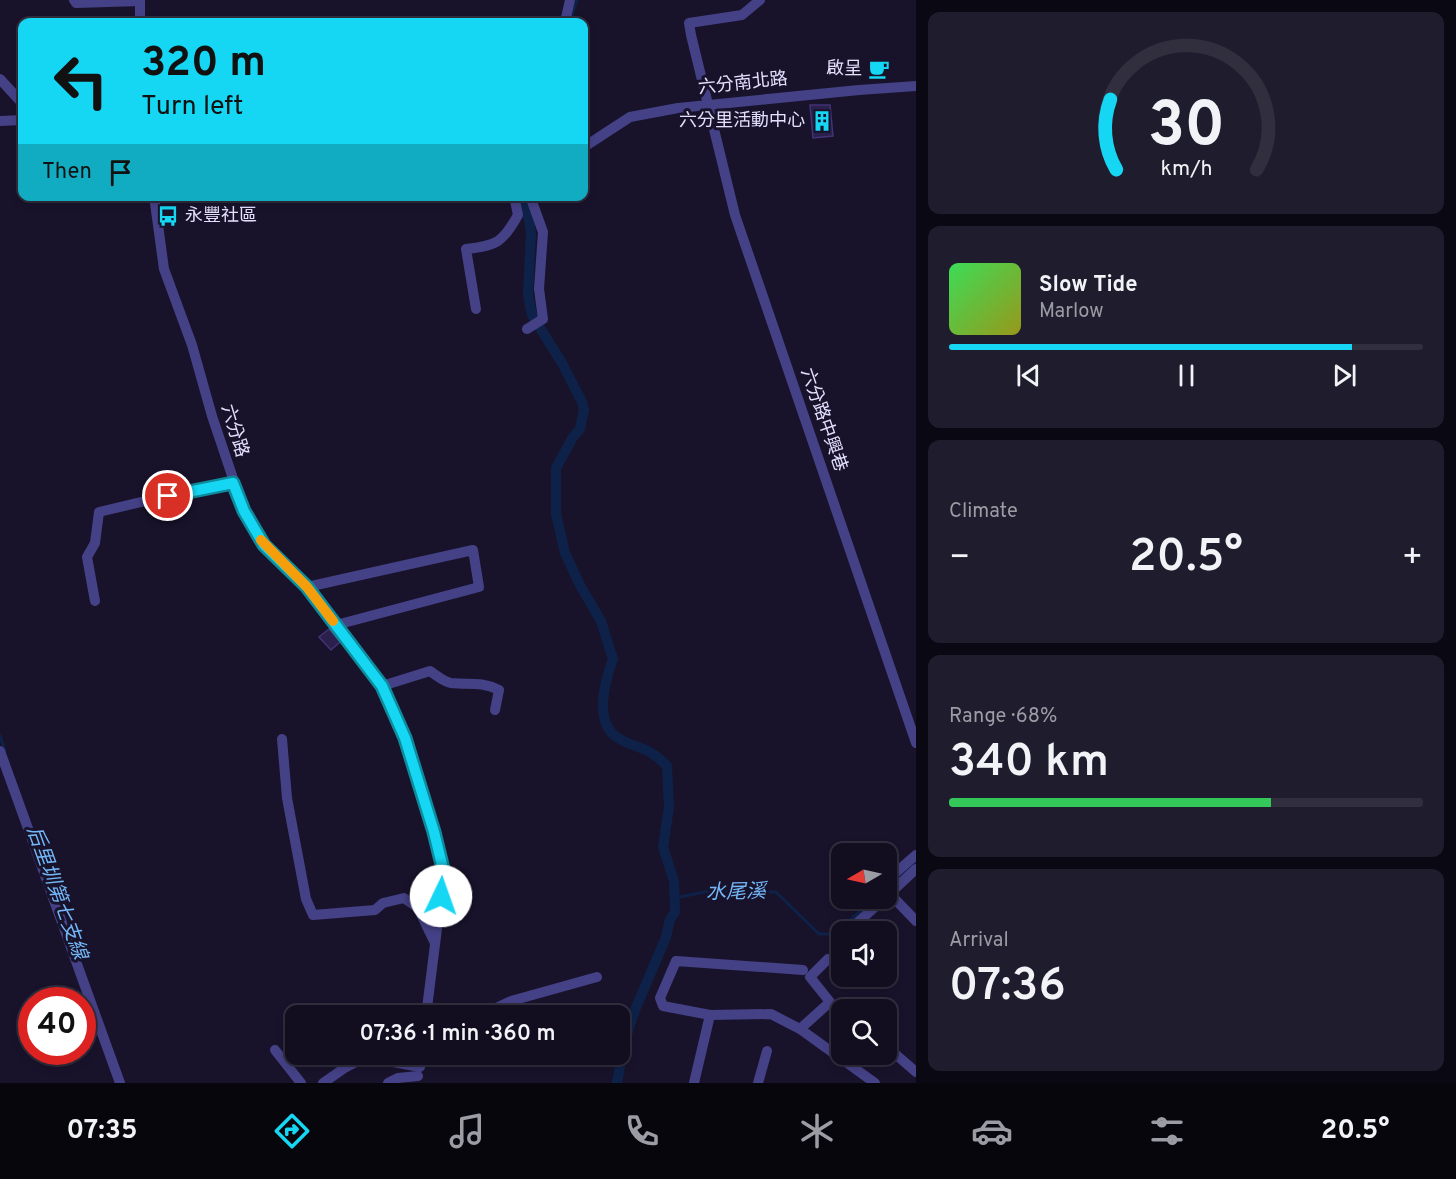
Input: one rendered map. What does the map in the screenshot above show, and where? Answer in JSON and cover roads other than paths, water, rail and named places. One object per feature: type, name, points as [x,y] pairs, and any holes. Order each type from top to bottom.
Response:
[{"type":"street","points":[[74,0],[76,3],[140,0],[140,18]]},
{"type":"street","points":[[566,18],[570,0]]},
{"type":"street","name":"六分路中興巷","points":[[760,0],[742,15],[689,23],[735,215],[916,743]]},
{"type":"street","points":[[0,79],[18,99]]},
{"type":"street","name":"六分南北路","points":[[588,144],[630,117],[678,108],[916,86]]},
{"type":"street","points":[[0,121],[18,120]]},
{"type":"street","name":"六分路","points":[[155,201],[164,269],[192,345],[233,483],[244,511],[264,545],[307,587],[382,686],[405,738],[444,873],[427,1005]]},
{"type":"street","points":[[476,309],[466,249],[490,247],[507,234],[518,214],[515,201]]},
{"type":"street","points":[[527,329],[543,319],[539,289],[543,232],[532,201]]},
{"type":"street","points":[[95,601],[87,557],[95,543],[99,512],[191,490],[233,483]]},
{"type":"street","points":[[307,587],[473,550],[479,587],[336,625]]},
{"type":"street","points":[[382,686],[430,671],[448,683],[488,684],[499,690],[495,710]]},
{"type":"street","points":[[282,739],[287,798],[306,899],[313,915],[375,910],[383,903],[404,898],[418,908],[434,941]]},
{"type":"street","points":[[0,751],[120,1083]]},
{"type":"street","points":[[897,871],[916,855]]},
{"type":"street","points":[[897,887],[916,869]]},
{"type":"street","points":[[897,905],[916,921]]},
{"type":"street","points":[[859,921],[873,909]]},
{"type":"street","points":[[800,1029],[830,1002],[810,977],[828,959]]},
{"type":"street","points":[[803,970],[676,961],[660,998],[663,1006],[710,1015],[771,1014],[800,1029],[831,1051]]},
{"type":"street","points":[[502,1005],[597,977]]},
{"type":"street","points":[[694,1083],[710,1015]]},
{"type":"street","points":[[276,1050],[301,1083]]},
{"type":"street","points":[[758,1083],[767,1051]]},
{"type":"street","points":[[897,1056],[916,1072]]},
{"type":"street","points":[[323,1083],[366,1057],[418,1075]]},
{"type":"street","points":[[850,1065],[875,1083]]},
{"type":"street","points":[[388,1083],[398,1078],[418,1075]]},
{"type":"waterway","points":[[572,15],[577,0]]},
{"type":"waterway","points":[[520,201],[529,219],[531,233],[528,295],[532,315],[562,363],[584,410],[580,429],[556,468],[556,514],[565,553],[601,621],[613,659],[604,689],[603,712],[610,731],[618,738],[648,751],[667,766],[669,807],[663,847],[674,881],[675,912],[670,919],[666,937],[635,1010],[624,1044],[617,1083]]},
{"type":"waterway","name":"后里圳第七支線","points":[[0,736],[5,751]]},
{"type":"waterway","name":"水尾溪","points":[[897,878],[916,862]]},
{"type":"waterway","name":"水尾溪","points":[[675,898],[709,891],[776,892],[819,934],[834,934],[862,909]]},
{"type":"place","name":"啟呈","points":[[879,69]]},
{"type":"place","name":"六分里活動中心","points":[[822,121]]},
{"type":"place","name":"永豐社區","points":[[168,216]]}]
